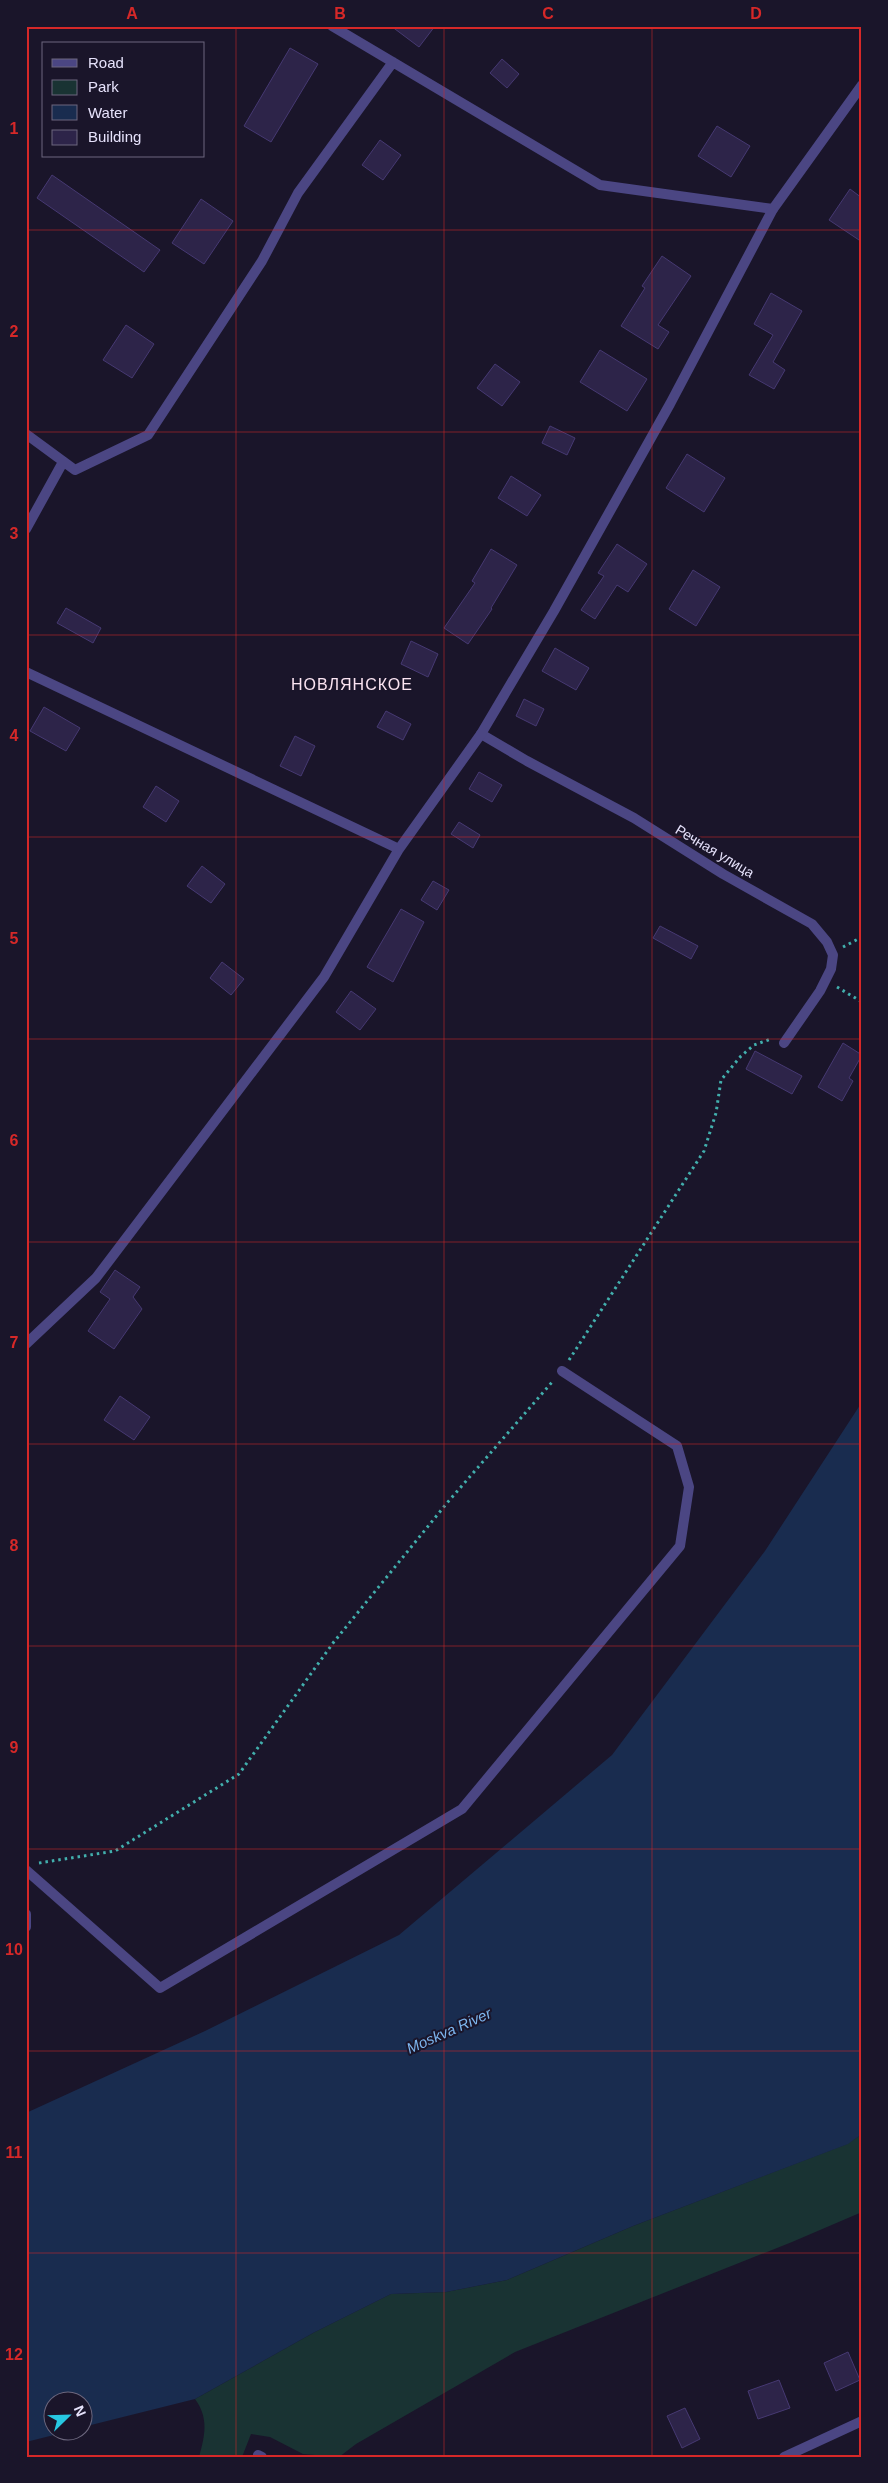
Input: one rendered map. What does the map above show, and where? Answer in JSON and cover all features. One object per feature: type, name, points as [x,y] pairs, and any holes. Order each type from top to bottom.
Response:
[{"type":"street","points":[[332,26],[600,185],[773,209]]},
{"type":"street","points":[[26,434],[75,470],[148,435],[262,261],[298,193],[393,62]]},
{"type":"street","points":[[26,1344],[96,1278],[318,984],[399,849],[481,734],[665,413],[773,209],[862,85]]},
{"type":"street","points":[[26,529],[64,462]]},
{"type":"street","points":[[26,672],[399,849]]},
{"type":"street","name":"Речная улица","points":[[481,734],[527,761],[634,818],[723,874],[812,924],[827,942],[833,955]]},
{"type":"street","points":[[784,1044],[826,980],[831,969],[833,955]]},
{"type":"street","points":[[31,1867],[160,1988],[462,1809],[680,1546],[689,1486],[677,1446],[562,1371]]},
{"type":"street","points":[[26,1914],[26,1927]]},
{"type":"street","points":[[784,2457],[862,2421]]},
{"type":"path","points":[[833,955],[862,937]]},
{"type":"path","points":[[826,980],[862,1002]]},
{"type":"path","points":[[31,1867],[115,1851],[239,1774],[332,1643],[447,1504],[562,1371],[704,1151],[716,1113],[721,1080],[741,1056],[754,1045],[790,1034]]},
{"type":"green space","points":[[862,2134],[862,2212],[792,2242],[515,2352],[356,2444],[339,2457],[303,2454],[270,2437],[251,2434],[242,2457],[199,2457],[203,2441],[204,2420],[195,2399],[313,2333],[391,2294],[446,2292],[507,2280],[633,2226],[847,2144]]},
{"type":"water","name":"Moskva River","points":[[862,1402],[862,2134],[848,2144],[633,2226],[507,2280],[446,2292],[391,2294],[313,2333],[195,2399],[92,2425],[92,2390],[42,2390],[42,2438],[26,2442],[26,2113],[205,2031],[399,1935],[612,1755],[765,1551]]},
{"type":"building","points":[[391,26],[435,26],[419,47]]},
{"type":"building","points":[[290,48],[318,64],[271,142],[244,126]]},
{"type":"building","points":[[502,59],[519,74],[507,88],[490,73]]},
{"type":"building","points":[[717,126],[750,146],[731,177],[698,156]]},
{"type":"building","points":[[380,140],[401,155],[383,180],[362,165]]},
{"type":"building","points":[[52,175],[160,250],[144,272],[37,198]]},
{"type":"building","points":[[850,189],[862,198],[862,242],[829,220]]},
{"type":"building","points":[[201,199],[233,221],[204,264],[172,243]]},
{"type":"building","points":[[662,256],[691,276],[658,325],[669,332],[658,349],[621,326],[645,288],[642,286]]},
{"type":"building","points":[[771,293],[802,311],[773,362],[785,370],[774,389],[749,375],[773,335],[754,324]]},
{"type":"building","points":[[126,325],[154,344],[132,378],[103,360]]},
{"type":"building","points":[[600,350],[647,379],[627,411],[580,382]]},
{"type":"building","points":[[495,364],[520,382],[502,406],[477,388]]},
{"type":"building","points":[[550,426],[575,438],[567,455],[542,443]]},
{"type":"building","points":[[687,454],[725,478],[704,512],[666,488]]},
{"type":"building","points":[[511,476],[541,495],[527,516],[498,498]]},
{"type":"building","points":[[617,544],[647,564],[628,592],[617,585],[595,619],[581,610],[604,576],[598,573]]},
{"type":"building","points":[[491,549],[517,565],[492,609],[468,644],[444,628],[475,583],[472,581]]},
{"type":"building","points":[[693,570],[720,587],[696,626],[669,609]]},
{"type":"building","points":[[66,608],[101,628],[93,643],[57,623]]},
{"type":"building","points":[[411,641],[438,654],[428,677],[401,664]]},
{"type":"building","points":[[555,648],[589,668],[576,690],[542,671]]},
{"type":"building","points":[[524,699],[544,709],[536,726],[516,716]]},
{"type":"building","points":[[44,707],[80,728],[66,751],[30,731]]},
{"type":"building","points":[[386,711],[411,724],[403,740],[377,727]]},
{"type":"building","points":[[295,736],[315,746],[301,776],[280,766]]},
{"type":"building","points":[[479,772],[502,785],[492,802],[469,789]]},
{"type":"building","points":[[156,786],[179,801],[166,822],[143,807]]},
{"type":"building","points":[[459,822],[480,835],[473,848],[451,834]]},
{"type":"building","points":[[202,866],[225,884],[211,903],[187,886]]},
{"type":"building","points":[[433,881],[449,890],[437,910],[421,900]]},
{"type":"building","points":[[401,909],[424,922],[393,982],[367,967]]},
{"type":"building","points":[[660,926],[698,946],[691,959],[653,938]]},
{"type":"building","points":[[222,962],[244,979],[231,995],[210,978]]},
{"type":"building","points":[[351,991],[376,1009],[360,1030],[336,1012]]},
{"type":"building","points":[[843,1043],[862,1055],[849,1078],[853,1081],[842,1101],[818,1087]]},
{"type":"building","points":[[755,1051],[802,1076],[792,1094],[746,1069]]},
{"type":"building","points":[[115,1270],[140,1287],[133,1297],[142,1309],[114,1349],[88,1331],[110,1299],[100,1292]]},
{"type":"building","points":[[120,1396],[150,1417],[134,1440],[104,1420]]},
{"type":"building","points":[[848,2352],[860,2380],[836,2391],[824,2363]]},
{"type":"building","points":[[779,2380],[790,2408],[758,2419],[748,2391]]},
{"type":"building","points":[[685,2408],[700,2439],[682,2448],[667,2416]]},
{"type":"district","name":"НОВЛЯНСКОЕ","points":[[352,684]]}]
